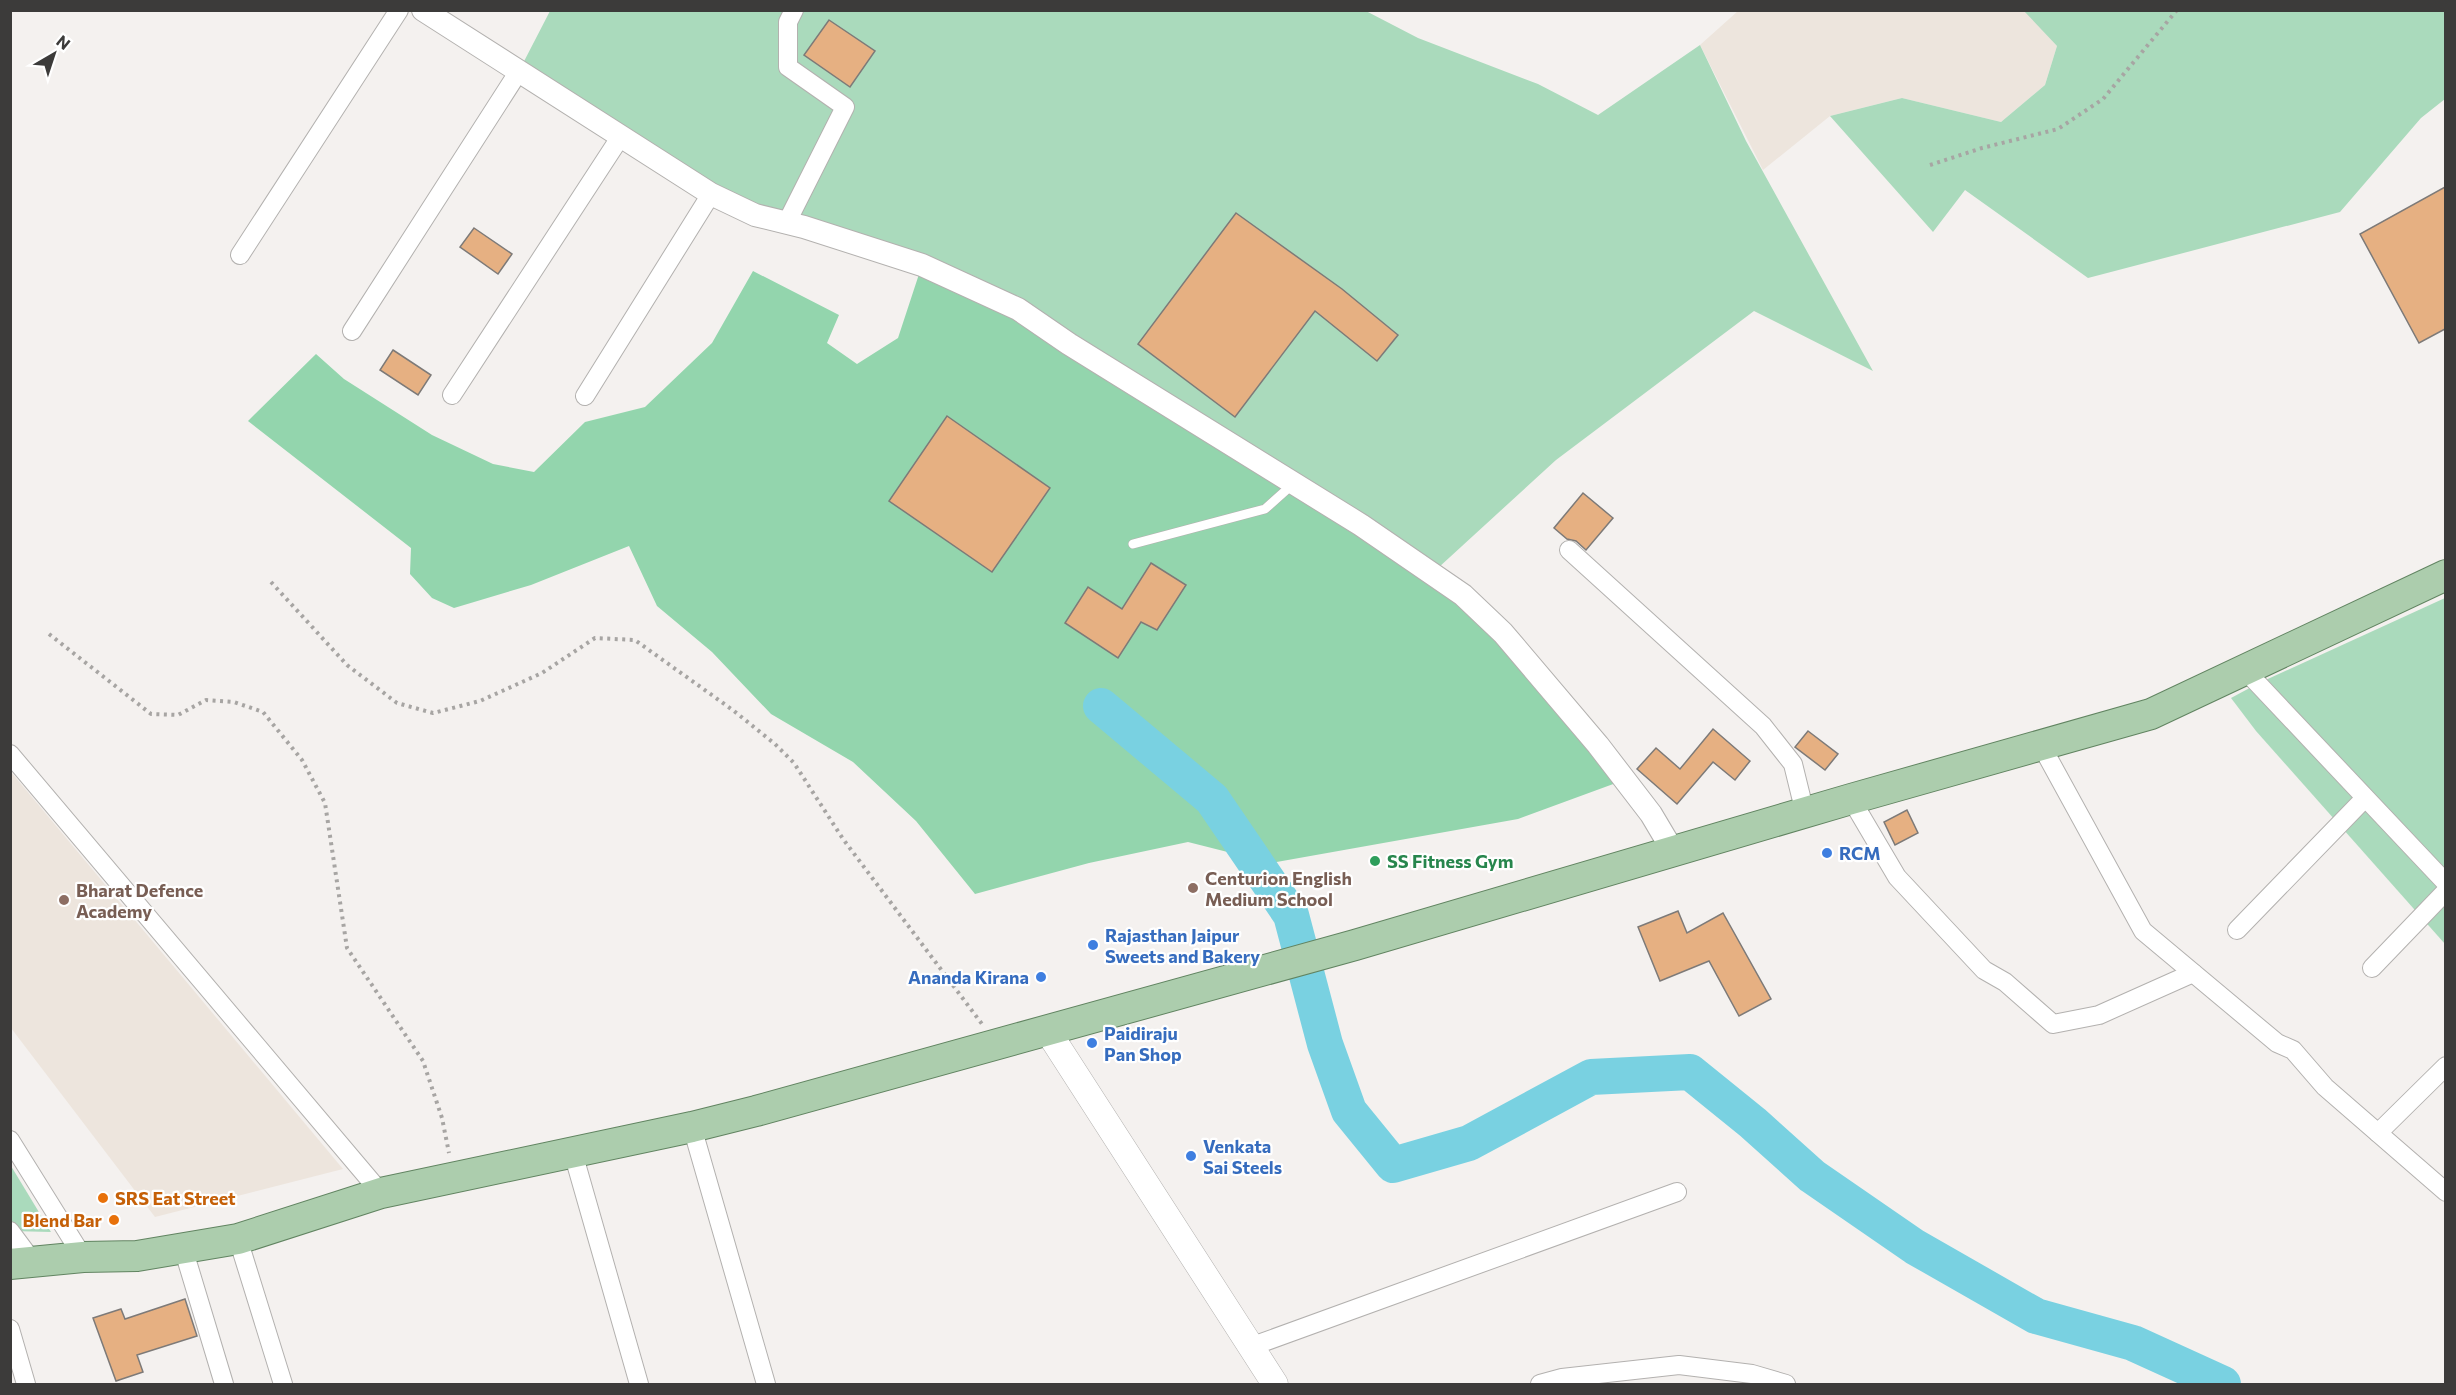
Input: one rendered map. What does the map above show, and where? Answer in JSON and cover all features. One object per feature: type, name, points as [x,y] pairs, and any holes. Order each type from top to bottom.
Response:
[{"type":"main road","points":[[22,1263],[83,1257],[137,1256],[238,1239],[381,1193],[693,1127],[1355,945],[1851,799],[2151,714],[2445,575]]},
{"type":"main road","points":[[1047,1030],[1275,1384]]},
{"type":"street","points":[[240,255],[399,10]]},
{"type":"street","points":[[423,10],[711,194],[755,215],[787,222],[922,265],[1018,309],[1069,344],[1361,525],[1463,595],[1503,633],[1598,745],[1651,814],[1673,851]]},
{"type":"street","points":[[787,222],[845,107],[788,67],[788,22],[794,10]]},
{"type":"street","points":[[352,331],[519,71]]},
{"type":"street","points":[[452,395],[621,136]]},
{"type":"street","points":[[585,396],[711,194]]},
{"type":"street","points":[[1569,550],[1763,726],[1793,764],[1805,813]]},
{"type":"street","points":[[2244,669],[2445,883]]},
{"type":"street","points":[[2042,745],[2143,931],[2277,1043],[2294,1050],[2325,1087],[2445,1192]]},
{"type":"street","points":[[10,754],[381,1193]]},
{"type":"street","points":[[2237,930],[2365,798]]},
{"type":"street","points":[[1851,799],[1896,877],[1984,970],[2005,982],[2053,1024],[2099,1015],[2193,973]]},
{"type":"street","points":[[2372,968],[2445,891]]},
{"type":"street","points":[[2378,1133],[2445,1066]]},
{"type":"street","points":[[693,1127],[766,1384]]},
{"type":"street","points":[[10,1140],[83,1257]]},
{"type":"street","points":[[573,1153],[639,1384]]},
{"type":"street","points":[[1250,1347],[1677,1192]]},
{"type":"street","points":[[10,1231],[22,1263]]},
{"type":"street","points":[[238,1239],[284,1384]]},
{"type":"street","points":[[183,1248],[224,1384]]},
{"type":"street","points":[[10,1329],[26,1384]]},
{"type":"street","points":[[1540,1384],[1562,1378],[1679,1365],[1752,1374],[1786,1384]]},
{"type":"lane","points":[[1133,544],[1265,508],[1294,483]]},
{"type":"path","points":[[1930,165],[1982,148],[2058,129],[2103,99],[2177,10]]},
{"type":"path","points":[[271,582],[347,665],[397,703],[433,714],[480,701],[542,672],[595,638],[635,640],[734,711],[775,744],[794,763],[843,839],[997,1043]]},
{"type":"path","points":[[49,634],[151,714],[178,715],[206,700],[234,702],[263,712],[302,760],[325,803],[346,948],[423,1061],[442,1118],[454,1178]]},
{"type":"shaded area","points":[[2024,10],[2057,46],[2045,85],[2001,122],[1902,98],[1830,116],[1763,170],[1700,45],[1738,11]]},
{"type":"shaded area","name":"Bharat Defence Academy","points":[[10,772],[343,1169],[155,1217],[11,1028]]},
{"type":"green space","points":[[1364,10],[1418,38],[1538,84],[1598,115],[1700,45],[1746,141],[1873,371],[1754,311],[1556,460],[1438,568],[1018,309],[755,215],[519,71],[550,11]]},
{"type":"green space","points":[[2024,11],[2445,11],[2445,99],[2421,118],[2340,212],[2088,278],[1965,190],[1933,232],[1830,116],[1902,98],[2001,122],[2045,85],[2057,46]]},
{"type":"green space","points":[[922,265],[980,290],[1463,595],[1616,783],[1518,819],[1271,863],[1188,842],[1089,863],[975,894],[916,821],[853,762],[771,714],[712,652],[657,606],[629,546],[531,585],[454,608],[432,598],[410,574],[411,548],[248,421],[316,354],[344,379],[432,435],[493,464],[534,472],[585,422],[645,407],[712,343],[753,271],[839,315],[827,343],[857,364],[898,338]]},
{"type":"green space","points":[[2445,598],[2445,944],[2256,731],[2231,698]]},
{"type":"green space","points":[[11,1166],[51,1232],[11,1231]]},
{"type":"building","points":[[829,20],[875,51],[850,87],[804,55]]},
{"type":"building","points":[[2445,187],[2445,329],[2419,343],[2360,234]]},
{"type":"building","points":[[1236,213],[1342,289],[1398,335],[1377,361],[1315,311],[1235,417],[1138,344]]},
{"type":"building","points":[[474,228],[512,254],[498,274],[460,247]]},
{"type":"building","points":[[393,350],[431,375],[418,395],[380,370]]},
{"type":"building","points":[[947,416],[1050,488],[992,572],[889,501]]},
{"type":"building","points":[[1583,493],[1613,518],[1586,550],[1554,528]]},
{"type":"building","points":[[1151,563],[1186,585],[1157,630],[1141,622],[1118,658],[1065,623],[1088,587],[1122,609]]},
{"type":"building","points":[[1713,729],[1750,761],[1735,780],[1713,762],[1677,804],[1637,769],[1656,748],[1680,769]]},
{"type":"building","points":[[1808,731],[1838,754],[1825,770],[1795,747]]},
{"type":"building","points":[[1907,810],[1918,833],[1895,845],[1884,822]]},
{"type":"building","points":[[1678,911],[1687,933],[1723,913],[1771,999],[1739,1016],[1709,961],[1660,981],[1638,927]]},
{"type":"building","points":[[185,1299],[197,1336],[137,1355],[143,1372],[116,1381],[93,1318],[121,1309],[125,1319]]},
{"type":"waterway","points":[[1101,706],[1212,799],[1291,915],[1325,1044],[1349,1111],[1393,1165],[1469,1143],[1591,1077],[1690,1072],[1753,1123],[1812,1176],[1915,1247],[2036,1316],[2133,1343],[2223,1384]]},
{"type":"place","name":"RCM","points":[[1827,853]]},
{"type":"place","name":"SS Fitness Gym","points":[[1375,861]]},
{"type":"place","name":"Centurion English Medium School","points":[[1193,888]]},
{"type":"place","name":"Bharat Defence Academy","points":[[64,900]]},
{"type":"place","name":"Rajasthan Jaipur Sweets and Bakery","points":[[1093,945]]},
{"type":"place","name":"Ananda Kirana","points":[[1041,977]]},
{"type":"place","name":"Paidiraju Pan Shop","points":[[1092,1043]]},
{"type":"place","name":"Venkata Sai Steels","points":[[1191,1156]]},
{"type":"place","name":"SRS Eat Street","points":[[103,1198]]},
{"type":"place","name":"Blend Bar","points":[[114,1220]]}]
